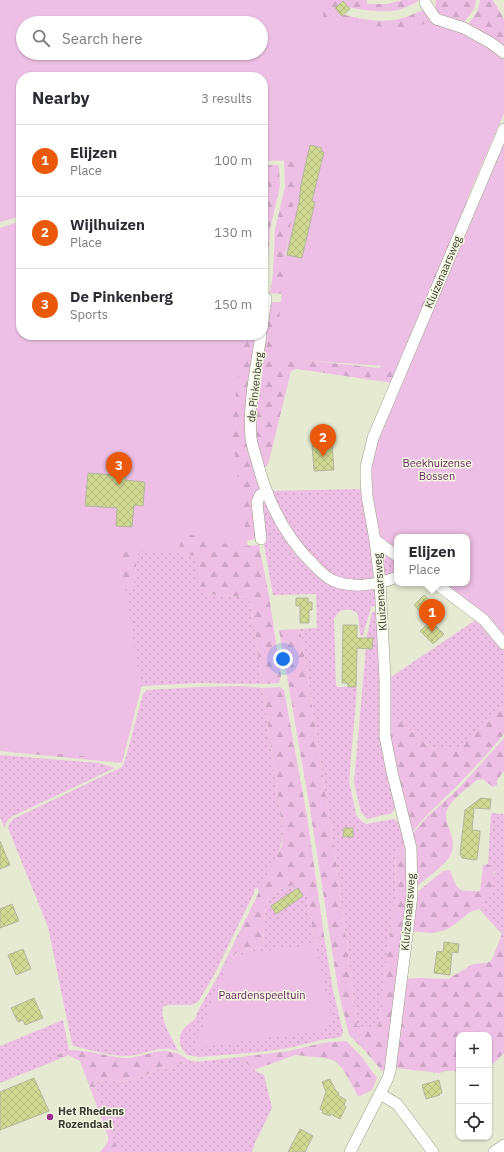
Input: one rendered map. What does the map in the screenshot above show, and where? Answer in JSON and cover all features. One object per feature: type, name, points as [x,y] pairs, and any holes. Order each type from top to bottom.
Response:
[{"type":"street","points":[[425,3],[436,19],[464,28],[491,42],[504,54]]},
{"type":"street","name":"Kluizenaarsweg","points":[[350,1152],[388,1078],[412,895],[411,848],[393,777],[385,736],[385,680],[380,582],[376,540],[367,496],[366,467],[373,438],[504,129]]},
{"type":"street","name":"de Pinkenberg","points":[[260,340],[249,418],[251,440],[267,492],[280,522],[301,553],[331,580],[356,584],[386,582],[394,579]]},
{"type":"street","points":[[261,539],[257,503],[260,495],[267,492]]},
{"type":"street","points":[[376,540],[394,554]]},
{"type":"street","points":[[440,586],[484,620],[504,644]]},
{"type":"street","points":[[380,1094],[397,1104],[434,1152]]},
{"type":"street","points":[[494,1152],[504,1145]]},
{"type":"green space","points":[[0,0],[325,0],[323,17],[355,18],[356,22],[382,27],[404,27],[432,23],[445,25],[488,44],[504,59],[504,113],[395,367],[275,358],[286,253],[300,160],[268,161],[268,72],[16,72],[16,217],[0,222]]},
{"type":"green space","points":[[313,0],[367,0],[367,3],[369,4],[387,4],[402,0],[418,0],[419,1],[399,10],[392,11],[371,11],[343,6],[341,14],[364,19],[388,21],[403,18],[424,10],[462,30],[307,140],[285,255],[293,259],[285,294],[270,293],[273,274],[275,229],[285,187],[284,162]]},
{"type":"green space","points":[[436,0],[476,1],[474,9],[463,24],[436,16]]},
{"type":"green space","points":[[480,0],[493,0],[504,19],[504,48],[468,25],[478,10]]},
{"type":"green space","name":"Beekhuizense Bossen","points":[[504,137],[504,639],[443,586],[470,586],[470,534],[394,534],[394,550],[383,541],[378,534],[371,495],[372,453]]},
{"type":"green space","points":[[268,165],[276,165],[279,166],[280,186],[270,229],[268,259]]},
{"type":"green space","points":[[465,200],[471,201],[393,383],[297,369],[291,371],[269,461],[266,467],[261,467],[252,419],[263,340],[268,340],[269,302],[286,302],[285,358],[379,368],[390,361]]},
{"type":"green space","points":[[16,223],[16,340],[244,340],[233,412],[232,437],[248,546],[238,547],[184,533],[177,554],[119,548],[141,689],[122,760],[0,748],[0,228]]},
{"type":"green space","points":[[0,237],[16,312],[16,340],[23,340],[119,548],[119,562],[133,588],[139,543],[178,551],[187,555],[198,556],[205,594],[244,597],[250,600],[263,684],[198,683],[142,686],[127,743],[0,736]]},
{"type":"green space","points":[[237,340],[257,340],[246,418],[262,490],[256,538],[252,540],[245,541],[226,459]]},
{"type":"green space","points":[[363,489],[376,577],[371,581],[356,582],[333,577],[303,551],[270,491]]},
{"type":"green space","points":[[263,496],[320,576],[376,587],[378,605],[371,607],[363,635],[361,636],[360,634],[358,614],[352,610],[342,611],[336,615],[334,619],[336,685],[338,687],[356,687],[357,689],[349,781],[356,814],[360,820],[366,824],[394,819],[401,824],[407,848],[395,849],[396,890],[378,1029],[357,1026],[336,861],[300,629],[317,628],[316,594],[273,595],[264,545],[261,500]]},
{"type":"green space","points":[[184,532],[244,546],[259,545],[269,596],[281,676],[279,683],[263,684],[250,600],[244,597],[205,594],[198,582],[198,556],[187,555],[178,551],[182,533]]},
{"type":"green space","points":[[139,543],[133,589],[121,586],[119,548],[83,547]]},
{"type":"green space","points":[[386,553],[394,557],[394,575],[383,577],[382,555]]},
{"type":"green space","points":[[372,612],[379,612],[396,806],[392,813],[367,819],[361,812],[354,783],[367,636]]},
{"type":"green space","points":[[477,619],[504,649],[504,706],[494,717],[458,748],[438,750],[426,744],[396,718],[388,718],[388,679]]},
{"type":"green space","points":[[300,629],[336,861],[357,1026],[378,1028],[396,890],[395,849],[407,848],[409,883],[386,1070],[382,1071],[349,1035],[338,989],[311,815],[279,630]]},
{"type":"green space","points":[[240,686],[263,688],[283,833],[280,849],[274,864],[259,893],[258,888],[254,889],[254,893],[214,975],[198,1002],[191,1005],[168,1005],[163,1007],[162,1012],[167,1029],[178,1051],[164,1049],[120,1056],[74,1046],[72,1044],[48,927],[8,828],[9,824],[13,819],[122,767],[143,694],[147,690]]},
{"type":"green space","points":[[280,687],[284,690],[307,816],[325,942],[315,944],[306,892],[294,885],[276,891],[268,900],[265,912],[263,947],[228,955],[282,845],[283,833],[263,688]]},
{"type":"green space","points":[[504,706],[504,734],[458,785],[412,832],[391,756],[388,718],[396,718],[426,744],[438,750],[449,750],[458,747],[494,717]]},
{"type":"green space","points":[[0,736],[127,743],[122,763],[0,751]]},
{"type":"green space","points":[[504,738],[504,771],[497,780],[497,785],[493,787],[483,779],[477,780],[450,805],[447,809],[446,819],[453,844],[450,856],[439,868],[416,887],[412,834],[428,816],[460,787]]},
{"type":"green space","points":[[0,755],[99,763],[115,768],[11,817],[6,822],[5,828],[0,818]]},
{"type":"green space","points":[[491,813],[504,814],[504,933],[502,934],[479,909],[482,907],[495,872],[494,869],[488,864]]},
{"type":"green space","points":[[488,864],[494,869],[493,889],[482,907],[470,912],[446,930],[432,933],[410,931],[415,894],[443,871],[450,870],[459,889],[467,891],[480,891],[483,865]]},
{"type":"green space","name":"Paardenspeeltuin","points":[[294,885],[306,892],[315,944],[325,942],[333,990],[343,1032],[341,1037],[321,1040],[289,1048],[260,1052],[199,1057],[187,1055],[180,1044],[180,1035],[184,1028],[195,1019],[228,955],[263,947],[265,912],[268,900],[276,891]]},
{"type":"green space","points":[[504,933],[504,1053],[492,1065],[492,1032],[456,1032],[456,1073],[455,1071],[439,1073],[396,1068],[404,979],[448,979],[473,964],[491,961],[502,934]]},
{"type":"green space","name":"Paardenspeeltuin","points":[[315,944],[332,1019],[323,1030],[194,1048],[230,956]]},
{"type":"green space","points":[[63,1020],[69,1050],[58,1054],[59,1059],[0,1083],[0,1046]]},
{"type":"green space","points":[[346,1041],[361,1056],[377,1078],[372,1090],[360,1096],[358,1096],[343,1069],[335,1061],[325,1058],[295,1055],[254,1070],[240,1057],[289,1051],[322,1043]]},
{"type":"green space","points":[[69,1050],[124,1058],[166,1051],[177,1053],[191,1061],[160,1068],[144,1076],[122,1082],[108,1079],[93,1083],[117,1148],[123,1148],[127,1152],[100,1152],[108,1142],[108,1136],[80,1061],[68,1055],[59,1059],[57,1055]]},
{"type":"green space","points":[[240,1057],[254,1070],[264,1075],[272,1108],[252,1152],[127,1152],[117,1149],[93,1083],[108,1079],[122,1082],[144,1076],[160,1068],[191,1061],[196,1062]]},
{"type":"building","points":[[343,1],[350,9],[342,16],[335,8]]},
{"type":"building","points":[[310,145],[322,148],[321,151],[324,152],[312,201],[315,202],[302,258],[287,255]]},
{"type":"building","points":[[332,443],[334,470],[314,471],[312,444]]},
{"type":"building","points":[[88,473],[125,476],[125,480],[145,482],[143,506],[134,505],[132,527],[116,526],[117,508],[85,506]]},
{"type":"building","points":[[424,595],[435,606],[424,616],[414,605]]},
{"type":"building","points":[[296,598],[308,598],[308,602],[312,602],[312,610],[309,610],[309,623],[300,623],[300,606],[296,606]]},
{"type":"building","points":[[431,621],[444,634],[433,644],[420,631]]},
{"type":"building","points":[[343,625],[357,625],[357,638],[373,638],[372,649],[357,648],[356,687],[348,687],[348,683],[342,683]]},
{"type":"building","points":[[481,798],[491,799],[490,809],[474,808],[472,830],[480,831],[477,859],[462,858],[460,854],[465,810]]},
{"type":"building","points":[[344,828],[353,828],[353,837],[343,837]]},
{"type":"building","points":[[0,841],[10,865],[0,869]]},
{"type":"building","points":[[298,888],[303,896],[276,914],[271,906]]},
{"type":"building","points":[[12,904],[19,921],[0,928],[0,909]]},
{"type":"building","points":[[444,942],[459,944],[458,953],[452,952],[450,975],[434,973],[437,951],[443,952]]},
{"type":"building","points":[[23,949],[31,969],[16,975],[8,955]]},
{"type":"building","points":[[34,998],[43,1018],[25,1025],[23,1020],[18,1022],[11,1008]]},
{"type":"building","points":[[34,1078],[49,1111],[0,1130],[0,1092]]},
{"type":"building","points":[[330,1079],[336,1091],[339,1093],[338,1095],[346,1100],[344,1105],[346,1107],[340,1119],[331,1114],[330,1116],[322,1113],[323,1111],[320,1109],[326,1092],[322,1082]]},
{"type":"building","points":[[439,1080],[442,1093],[426,1099],[422,1085]]},
{"type":"building","points":[[300,1129],[313,1136],[305,1152],[288,1152]]},
{"type":"place","name":"Wijlhuizen","points":[[323,457]]},
{"type":"place","name":"De Pinkenberg","points":[[119,485]]},
{"type":"place","name":"Elijzen","points":[[432,632]]},
{"type":"place","name":"Het Rhedens Rozendaal","points":[[50,1117]]}]
